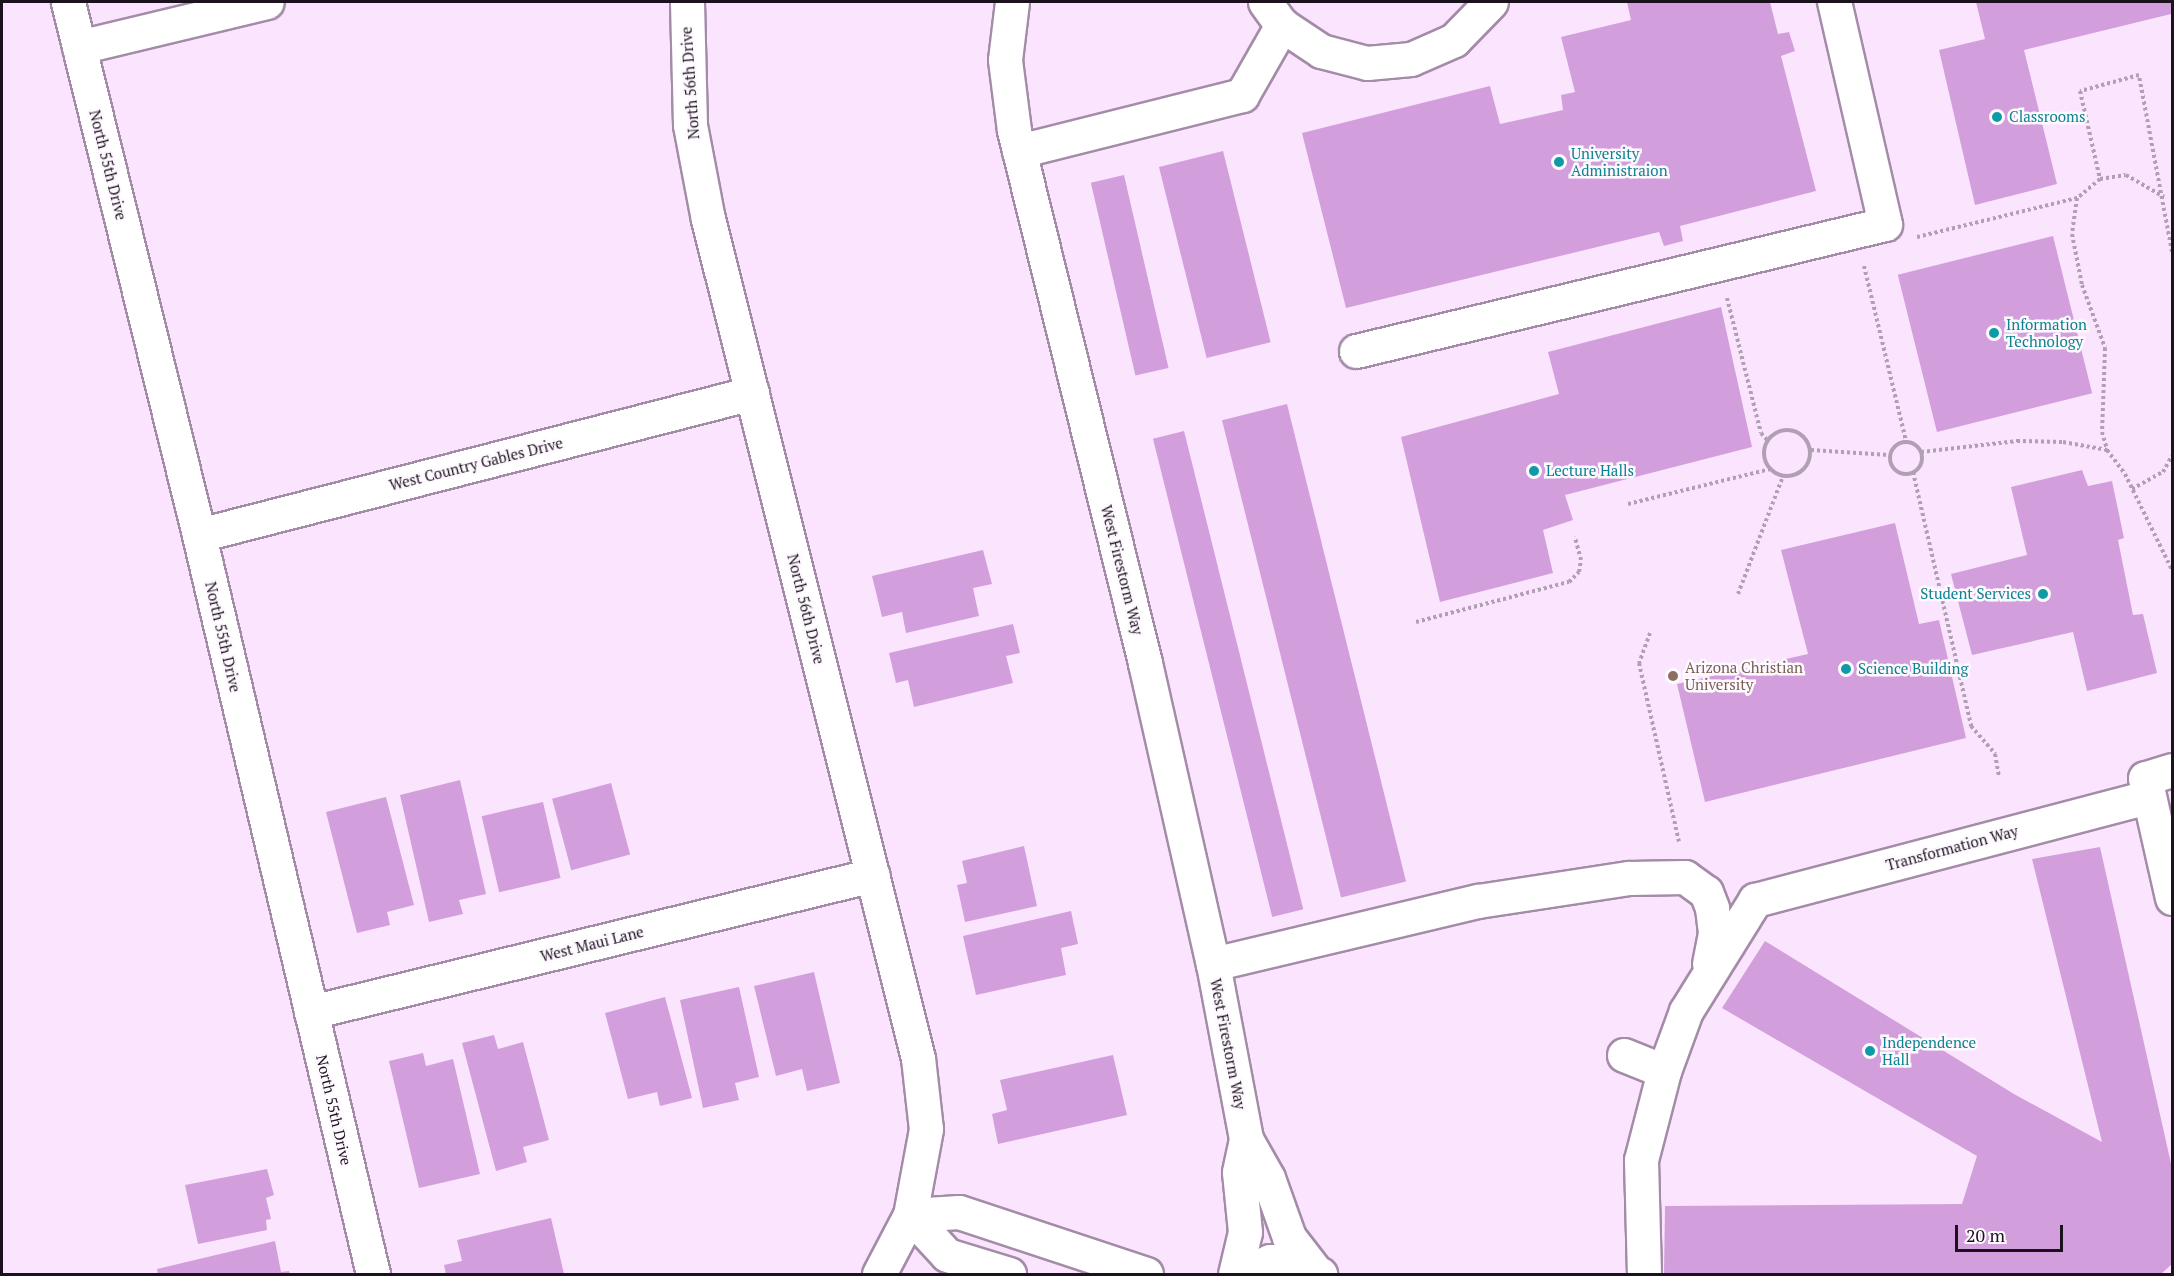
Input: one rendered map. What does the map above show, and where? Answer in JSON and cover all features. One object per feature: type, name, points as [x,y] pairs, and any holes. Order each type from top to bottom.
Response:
[{"type":"street","name":"North 55th Drive","points":[[68,2],[199,535],[373,1275]]},
{"type":"street","points":[[79,47],[267,2]]},
{"type":"street","name":"North 56th Drive","points":[[687,2],[690,125],[708,219],[918,1058],[926,1130],[910,1215],[879,1275]]},
{"type":"street","name":"West Firestorm Way","points":[[1012,2],[1005,60],[1019,151],[1144,663],[1213,964],[1246,1139],[1268,1178],[1289,1237],[1318,1273]]},
{"type":"street","points":[[1019,151],[1242,95],[1273,13],[1321,51],[1367,63],[1411,59],[1454,40],[1491,2]]},
{"type":"street","points":[[1356,351],[1885,224],[1834,2]]},
{"type":"street","name":"West Country Gables Drive","points":[[199,535],[752,393]]},
{"type":"street","name":"Transformation Way","points":[[1213,964],[1478,901],[1629,878],[1685,877],[1706,892],[1735,901],[1755,900],[2155,782],[2172,898]]},
{"type":"street","name":"West Maui Lane","points":[[311,1012],[873,875]]},
{"type":"street","points":[[1706,892],[1715,933],[1706,976]]},
{"type":"street","points":[[1644,1275],[1641,1160],[1664,1071],[1686,1011],[1755,900]]},
{"type":"street","points":[[1624,1055],[1664,1071]]},
{"type":"street","name":"West Firestorm Way","points":[[1235,1275],[1245,1232],[1239,1172],[1246,1139]]},
{"type":"street","points":[[910,1215],[959,1212],[1063,1261],[1146,1275]]},
{"type":"street","points":[[910,1215],[947,1255],[1009,1275]]},
{"type":"street","points":[[1242,1275],[1270,1261],[1291,1261],[1318,1273]]},
{"type":"path","points":[[2100,179],[2080,91],[2139,75],[2164,197],[2172,252]]},
{"type":"path","points":[[2164,197],[2126,175],[2100,179],[2077,198],[2072,234],[2082,285],[2105,348],[2107,377],[2101,411],[2107,450],[2132,489],[2172,570]]},
{"type":"path","points":[[1863,262],[1906,441],[1921,452],[2017,441],[2063,442],[2107,450]]},
{"type":"path","points":[[1726,295],[1761,433],[1768,441]]},
{"type":"path","points":[[1792,430],[1804,437],[1811,450],[1808,464],[1803,469],[1783,476],[1770,469],[1764,454],[1768,441],[1778,431],[1792,430]]},
{"type":"path","points":[[1906,441],[1892,448],[1889,455],[1891,465],[1898,472],[1913,472],[1922,462],[1921,452]]},
{"type":"path","points":[[1811,450],[1889,455]]},
{"type":"path","points":[[2132,489],[2163,472],[2172,456]]},
{"type":"path","points":[[1628,504],[1770,469]]},
{"type":"path","points":[[1913,472],[1971,726],[1995,754],[1999,777]]},
{"type":"path","points":[[1738,594],[1783,476]]},
{"type":"path","points":[[1416,621],[1569,582],[1579,572],[1581,560],[1575,537]]},
{"type":"path","points":[[1650,633],[1639,663],[1681,851]]},
{"type":"building","name":"University Administraion","points":[[1627,2],[1770,2],[1778,34],[1789,32],[1795,51],[1781,56],[1816,191],[1680,226],[1683,241],[1664,246],[1659,232],[1346,308],[1302,133],[1490,86],[1500,124],[1563,110],[1561,95],[1575,92],[1561,37],[1631,20]]},
{"type":"building","name":"Classrooms","points":[[1976,2],[2172,2],[2172,18],[2171,14],[2024,50],[2057,184],[1975,205],[1939,50],[1985,39]]},
{"type":"building","points":[[1223,151],[1271,342],[1207,358],[1159,167]]},
{"type":"building","points":[[1124,175],[1169,368],[1135,376],[1091,183]]},
{"type":"building","name":"Information Technology","points":[[2053,236],[2092,393],[1937,432],[1898,275]]},
{"type":"building","name":"Lecture Halls","points":[[1721,307],[1752,447],[1565,495],[1573,520],[1543,530],[1553,573],[1440,602],[1401,437],[1559,394],[1548,352]]},
{"type":"building","points":[[1287,404],[1406,881],[1341,898],[1222,420]]},
{"type":"building","points":[[1184,431],[1303,909],[1272,917],[1153,439]]},
{"type":"building","name":"Student Services","points":[[2082,470],[2088,486],[2112,481],[2124,538],[2118,540],[2133,615],[2143,614],[2157,673],[2087,691],[2073,632],[1972,655],[1951,574],[2027,555],[2011,487]]},
{"type":"building","name":"Science Building","points":[[1895,523],[1919,624],[1939,620],[1966,738],[1705,802],[1677,684],[1808,654],[1781,550]]},
{"type":"building","points":[[983,550],[992,584],[973,588],[979,616],[906,633],[902,612],[882,617],[872,576]]},
{"type":"building","points":[[1013,624],[1020,653],[1006,656],[1013,683],[914,707],[908,680],[896,683],[889,653]]},
{"type":"building","points":[[460,780],[486,894],[459,900],[463,914],[429,922],[400,795]]},
{"type":"building","points":[[611,783],[630,854],[571,870],[552,799]]},
{"type":"building","points":[[386,797],[414,905],[387,912],[390,925],[357,933],[326,812]]},
{"type":"building","points":[[543,802],[561,878],[499,892],[482,816]]},
{"type":"building","points":[[1024,846],[1037,906],[965,922],[957,885],[967,883],[962,861]]},
{"type":"building","name":"Independence Hall","points":[[2100,847],[2172,1168],[2172,1264],[2161,1274],[1664,1274],[1665,1206],[1962,1204],[1977,1156],[1722,1008],[1765,941],[2014,1094],[2102,1142],[2032,859]]},
{"type":"building","points":[[1071,911],[1078,944],[1061,948],[1066,975],[976,995],[963,936]]},
{"type":"building","points":[[814,972],[840,1083],[807,1091],[802,1069],[776,1076],[754,986]]},
{"type":"building","points":[[739,987],[759,1077],[735,1083],[739,1100],[703,1108],[680,1000]]},
{"type":"building","points":[[665,997],[692,1098],[660,1106],[657,1092],[628,1099],[605,1013]]},
{"type":"building","points":[[494,1035],[498,1049],[523,1042],[549,1140],[523,1147],[527,1162],[496,1171],[462,1043]]},
{"type":"building","points":[[423,1053],[426,1066],[453,1059],[480,1174],[419,1188],[389,1061]]},
{"type":"building","points":[[1113,1055],[1127,1115],[998,1144],[992,1114],[1007,1110],[1000,1080]]},
{"type":"building","points":[[267,1169],[274,1195],[266,1198],[271,1219],[266,1220],[267,1230],[198,1244],[185,1185]]},
{"type":"building","points":[[551,1218],[564,1274],[446,1274],[444,1265],[462,1261],[457,1240]]},
{"type":"building","points":[[275,1241],[281,1272],[289,1271],[290,1274],[158,1274],[157,1269]]},
{"type":"place","name":"Classrooms","points":[[1997,117]]},
{"type":"place","name":"University Administraion","points":[[1559,162]]},
{"type":"place","name":"Information Technology","points":[[1994,333]]},
{"type":"place","name":"Lecture Halls","points":[[1534,471]]},
{"type":"place","name":"Student Services","points":[[2043,594]]},
{"type":"place","name":"Science Building","points":[[1846,669]]},
{"type":"place","name":"Arizona Christian University","points":[[1673,676]]},
{"type":"place","name":"Independence Hall","points":[[1870,1051]]}]
